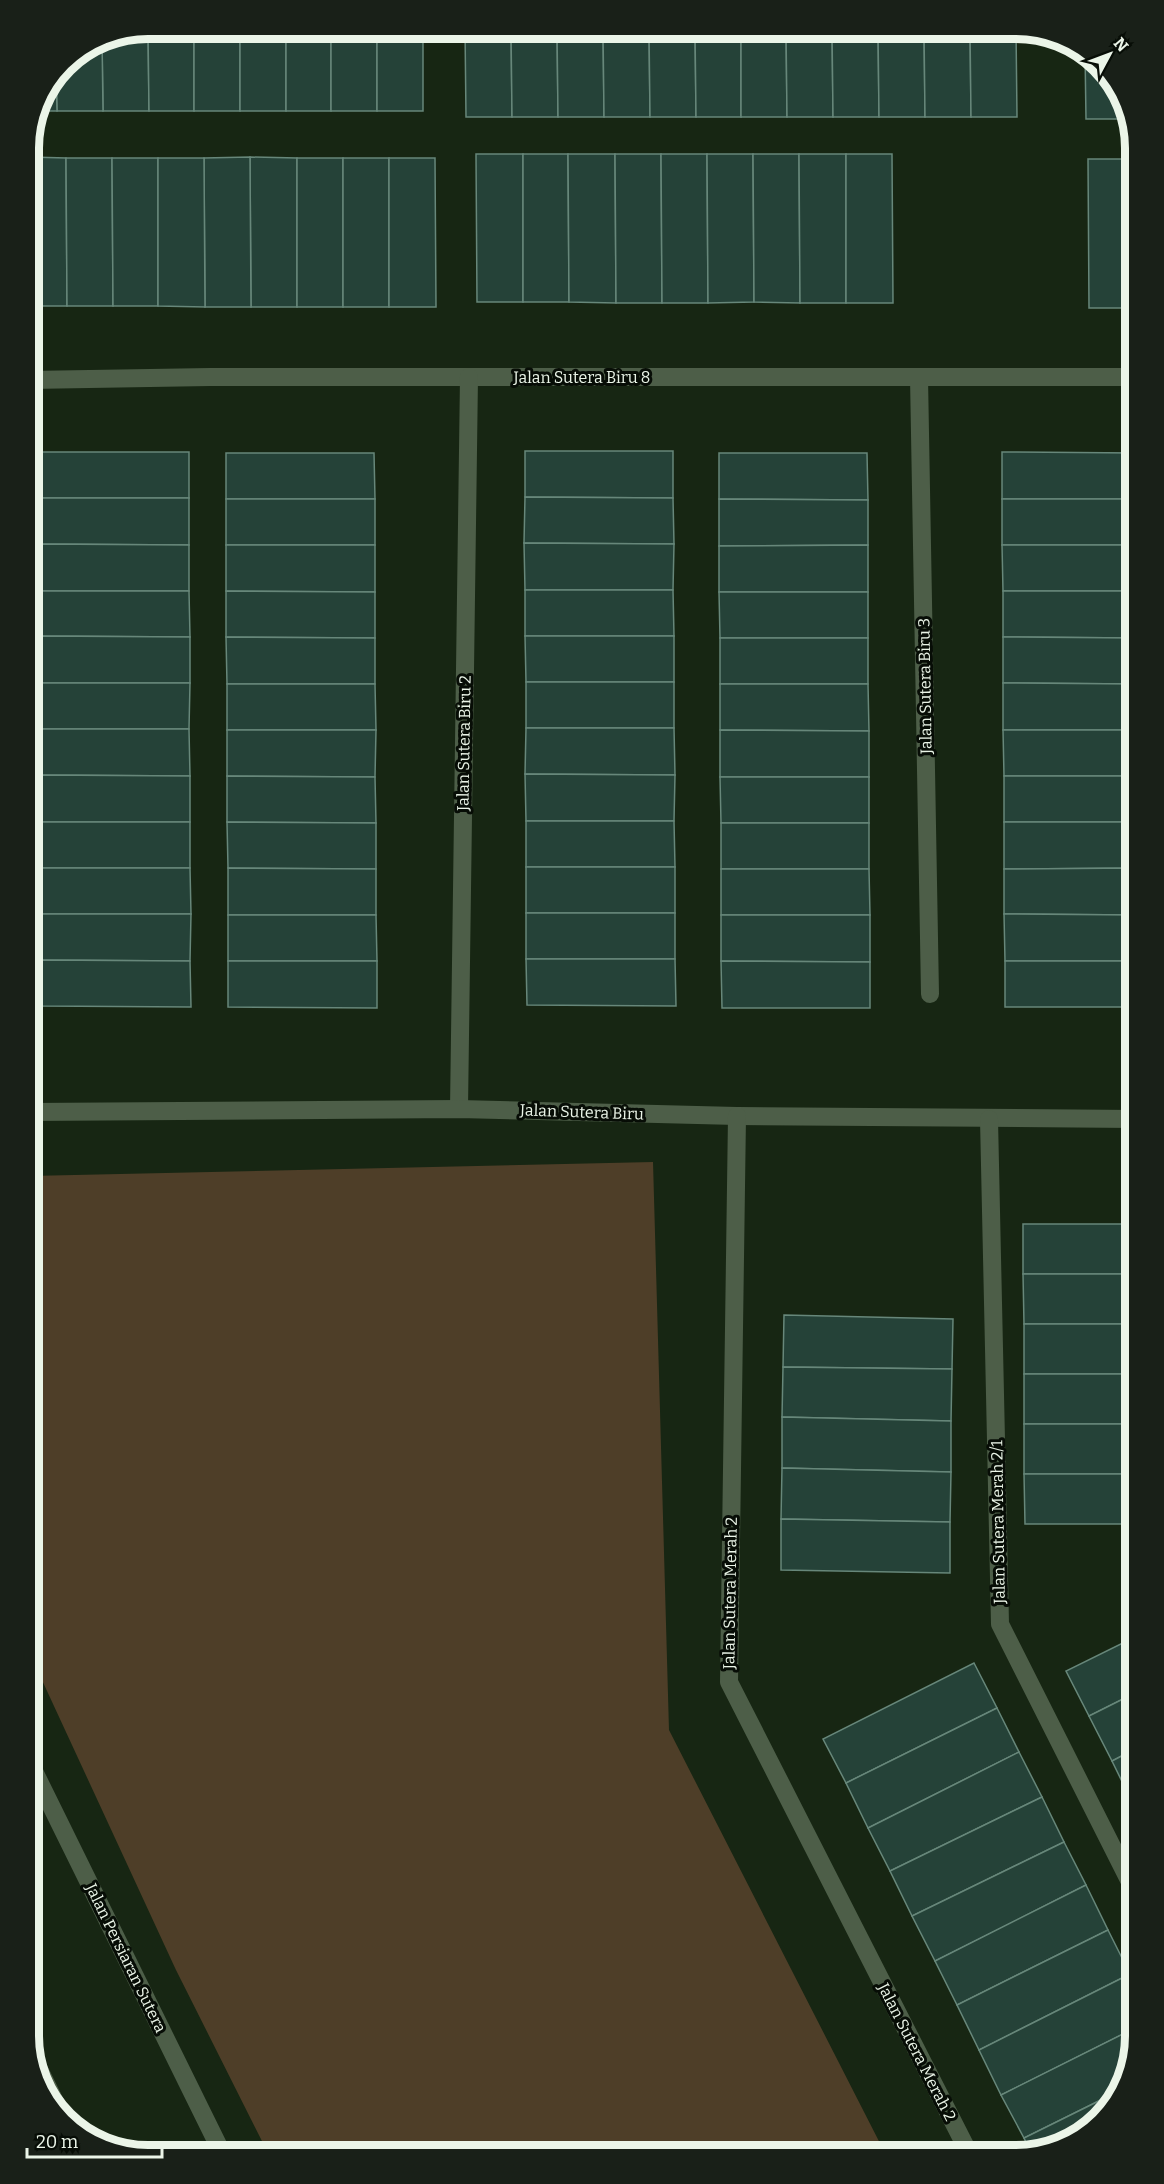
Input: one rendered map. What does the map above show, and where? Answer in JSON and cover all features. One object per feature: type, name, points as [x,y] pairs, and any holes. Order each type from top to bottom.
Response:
[{"type":"street","name":"Jalan Sutera Biru 8","points":[[39,380],[210,377],[1125,377]]},
{"type":"street","name":"Jalan Sutera Biru 2","points":[[459,1109],[469,377]]},
{"type":"street","name":"Jalan Sutera Biru 3","points":[[919,377],[930,994]]},
{"type":"street","name":"Jalan Sutera Biru","points":[[39,1112],[459,1109],[737,1116],[1125,1119]]},
{"type":"street","name":"Jalan Sutera Merah 2","points":[[737,1116],[729,1682],[964,2145]]},
{"type":"street","name":"Jalan Sutera Merah 2/1","points":[[989,1119],[1000,1624],[1125,1870]]},
{"type":"street","name":"Jalan Persiaran Sutera","points":[[39,1783],[218,2145]]},
{"type":"shaded area","points":[[653,1162],[669,1730],[881,2145],[264,2145],[176,1970],[39,1674],[39,1176]]},
{"type":"building","points":[[148,39],[149,111],[103,111],[102,49],[119,43]]},
{"type":"building","points":[[148,39],[194,39],[194,111],[149,111]]},
{"type":"building","points":[[194,39],[240,39],[240,111],[194,111]]},
{"type":"building","points":[[240,39],[286,39],[286,111],[240,111]]},
{"type":"building","points":[[286,39],[331,39],[331,111],[286,111]]},
{"type":"building","points":[[331,39],[377,39],[377,111],[331,111]]},
{"type":"building","points":[[377,39],[423,39],[423,111],[377,111]]},
{"type":"building","points":[[465,39],[511,39],[512,117],[466,117]]},
{"type":"building","points":[[511,39],[557,39],[558,117],[512,117]]},
{"type":"building","points":[[557,39],[603,39],[604,117],[558,117]]},
{"type":"building","points":[[603,39],[649,39],[650,117],[604,117]]},
{"type":"building","points":[[649,39],[695,39],[696,117],[650,117]]},
{"type":"building","points":[[695,39],[741,39],[741,117],[696,117]]},
{"type":"building","points":[[741,39],[786,39],[787,117],[741,117]]},
{"type":"building","points":[[786,39],[832,39],[833,117],[787,117]]},
{"type":"building","points":[[832,39],[878,39],[879,117],[833,117]]},
{"type":"building","points":[[878,39],[924,39],[925,117],[879,117]]},
{"type":"building","points":[[924,39],[970,39],[971,117],[925,117]]},
{"type":"building","points":[[970,39],[1016,39],[1017,117],[971,117]]},
{"type":"building","points":[[102,49],[103,111],[57,111],[56,88],[61,81],[81,61]]},
{"type":"building","points":[[1085,84],[1105,84],[1117,106],[1121,119],[1086,119]]},
{"type":"building","points":[[56,88],[57,111],[45,111]]},
{"type":"building","points":[[476,154],[523,154],[523,302],[477,302]]},
{"type":"building","points":[[523,154],[568,154],[569,302],[523,302]]},
{"type":"building","points":[[568,154],[615,154],[616,303],[569,302]]},
{"type":"building","points":[[615,154],[661,154],[662,303],[616,303]]},
{"type":"building","points":[[661,154],[707,154],[708,303],[662,303]]},
{"type":"building","points":[[707,154],[753,154],[754,302],[708,303]]},
{"type":"building","points":[[753,154],[799,154],[800,303],[754,302]]},
{"type":"building","points":[[799,154],[846,154],[846,303],[800,303]]},
{"type":"building","points":[[846,154],[892,154],[893,303],[846,303]]},
{"type":"building","points":[[39,157],[66,158],[67,306],[39,306]]},
{"type":"building","points":[[250,157],[297,158],[297,307],[251,307]]},
{"type":"building","points":[[250,157],[251,307],[205,307],[204,158]]},
{"type":"building","points":[[66,158],[112,158],[113,306],[67,306]]},
{"type":"building","points":[[112,158],[158,158],[158,306],[113,306]]},
{"type":"building","points":[[158,158],[204,158],[205,307],[158,306]]},
{"type":"building","points":[[297,158],[343,158],[343,307],[297,307]]},
{"type":"building","points":[[343,158],[389,158],[389,307],[343,307]]},
{"type":"building","points":[[389,158],[435,158],[436,307],[389,307]]},
{"type":"building","points":[[1088,159],[1125,159],[1125,308],[1089,308]]},
{"type":"building","points":[[525,451],[673,451],[673,498],[525,497]]},
{"type":"building","points":[[40,452],[189,452],[189,498],[40,498]]},
{"type":"building","points":[[1002,452],[1125,453],[1125,499],[1002,499]]},
{"type":"building","points":[[226,453],[374,453],[375,499],[226,499]]},
{"type":"building","points":[[719,453],[867,453],[868,500],[719,499]]},
{"type":"building","points":[[525,497],[673,498],[674,544],[524,543]]},
{"type":"building","points":[[40,498],[189,498],[189,545],[40,544]]},
{"type":"building","points":[[226,499],[375,499],[375,545],[226,545]]},
{"type":"building","points":[[719,499],[868,500],[868,545],[719,546]]},
{"type":"building","points":[[1002,499],[1125,499],[1125,545],[1002,545]]},
{"type":"building","points":[[524,543],[674,544],[673,590],[525,590]]},
{"type":"building","points":[[40,544],[189,545],[189,591],[41,591]]},
{"type":"building","points":[[226,545],[375,545],[375,592],[226,591]]},
{"type":"building","points":[[868,545],[868,592],[719,592],[719,546]]},
{"type":"building","points":[[1002,545],[1125,545],[1125,591],[1003,591]]},
{"type":"building","points":[[525,590],[673,590],[674,636],[525,636]]},
{"type":"building","points":[[41,591],[189,591],[190,637],[41,636]]},
{"type":"building","points":[[226,591],[375,592],[375,638],[226,637]]},
{"type":"building","points":[[1003,591],[1125,591],[1125,638],[1003,637]]},
{"type":"building","points":[[719,592],[868,592],[868,638],[720,638]]},
{"type":"building","points":[[41,636],[190,637],[190,683],[41,683]]},
{"type":"building","points":[[525,636],[674,636],[674,682],[526,682]]},
{"type":"building","points":[[226,637],[375,638],[375,684],[227,684]]},
{"type":"building","points":[[1003,637],[1125,638],[1125,684],[1003,683]]},
{"type":"building","points":[[720,638],[868,638],[868,684],[720,684]]},
{"type":"building","points":[[526,682],[674,682],[674,728],[526,728]]},
{"type":"building","points":[[41,683],[190,683],[189,729],[41,729]]},
{"type":"building","points":[[1003,683],[1125,684],[1125,730],[1003,730]]},
{"type":"building","points":[[227,684],[375,684],[376,730],[227,730]]},
{"type":"building","points":[[720,684],[868,684],[869,731],[720,730]]},
{"type":"building","points":[[526,728],[674,728],[675,775],[525,774]]},
{"type":"building","points":[[41,729],[189,729],[190,776],[41,775]]},
{"type":"building","points":[[227,730],[376,730],[375,777],[227,776]]},
{"type":"building","points":[[720,730],[869,731],[869,777],[720,777]]},
{"type":"building","points":[[1003,730],[1125,730],[1125,776],[1004,776]]},
{"type":"building","points":[[525,774],[675,775],[674,821],[526,821]]},
{"type":"building","points":[[41,775],[190,776],[190,822],[42,822]]},
{"type":"building","points":[[227,776],[375,777],[376,823],[227,822]]},
{"type":"building","points":[[1004,776],[1125,776],[1125,822],[1004,822]]},
{"type":"building","points":[[720,777],[869,777],[869,823],[721,823]]},
{"type":"building","points":[[526,821],[674,821],[675,867],[526,867]]},
{"type":"building","points":[[42,822],[190,822],[190,868],[41,868]]},
{"type":"building","points":[[227,822],[376,823],[376,869],[228,868]]},
{"type":"building","points":[[1004,822],[1125,822],[1125,868],[1004,869]]},
{"type":"building","points":[[721,823],[869,823],[869,869],[721,869]]},
{"type":"building","points":[[526,867],[675,867],[675,913],[526,913]]},
{"type":"building","points":[[41,868],[190,868],[191,914],[42,914]]},
{"type":"building","points":[[228,868],[376,869],[376,915],[228,915]]},
{"type":"building","points":[[1125,868],[1125,915],[1004,914],[1004,869]]},
{"type":"building","points":[[721,869],[869,869],[870,915],[721,915]]},
{"type":"building","points":[[526,913],[675,913],[675,959],[526,959]]},
{"type":"building","points":[[42,914],[191,914],[190,961],[42,960]]},
{"type":"building","points":[[1004,914],[1125,915],[1125,961],[1005,961]]},
{"type":"building","points":[[228,915],[376,915],[377,961],[228,961]]},
{"type":"building","points":[[721,915],[870,915],[870,962],[721,961]]},
{"type":"building","points":[[526,959],[675,959],[676,1006],[527,1005]]},
{"type":"building","points":[[42,960],[190,961],[191,1007],[42,1006]]},
{"type":"building","points":[[228,961],[377,961],[377,1008],[228,1007]]},
{"type":"building","points":[[721,961],[870,962],[870,1008],[722,1008]]},
{"type":"building","points":[[1005,961],[1125,961],[1125,1007],[1005,1007]]},
{"type":"building","points":[[1023,1224],[1125,1224],[1125,1274],[1023,1274]]},
{"type":"building","points":[[1023,1274],[1125,1274],[1125,1324],[1024,1324]]},
{"type":"building","points":[[784,1315],[953,1319],[952,1369],[783,1367]]},
{"type":"building","points":[[1024,1324],[1125,1324],[1125,1374],[1024,1374]]},
{"type":"building","points":[[783,1367],[952,1369],[951,1421],[782,1417]]},
{"type":"building","points":[[1024,1374],[1125,1374],[1125,1424],[1024,1424]]},
{"type":"building","points":[[782,1417],[951,1421],[951,1472],[782,1468]]},
{"type":"building","points":[[1024,1424],[1125,1424],[1125,1474],[1024,1474]]},
{"type":"building","points":[[782,1468],[951,1472],[950,1522],[781,1519]]},
{"type":"building","points":[[1024,1474],[1125,1474],[1125,1524],[1025,1524]]},
{"type":"building","points":[[781,1519],[950,1522],[950,1573],[781,1570]]},
{"type":"building","points":[[1125,1642],[1125,1698],[1089,1716],[1066,1671]]},
{"type":"building","points":[[974,1663],[997,1708],[846,1783],[823,1739]]},
{"type":"building","points":[[1125,1698],[1125,1754],[1112,1761],[1089,1716]]},
{"type":"building","points":[[997,1708],[1019,1752],[868,1828],[846,1783]]},
{"type":"building","points":[[1019,1752],[1042,1797],[890,1871],[868,1828]]},
{"type":"building","points":[[1125,1754],[1125,1788],[1112,1761]]},
{"type":"building","points":[[1042,1797],[1064,1842],[912,1916],[890,1871]]},
{"type":"building","points":[[1064,1842],[1086,1885],[935,1961],[912,1916]]},
{"type":"building","points":[[1086,1885],[1108,1930],[957,2005],[935,1961]]},
{"type":"building","points":[[1108,1930],[1125,1964],[1125,1977],[979,2050],[957,2005]]},
{"type":"building","points":[[1125,1977],[1125,2033],[1001,2095],[979,2050]]},
{"type":"building","points":[[1125,2033],[1121,2065],[1107,2097],[1024,2138],[1001,2095]]},
{"type":"building","points":[[1107,2097],[1083,2123],[1058,2137],[1027,2145],[1024,2138]]}]
